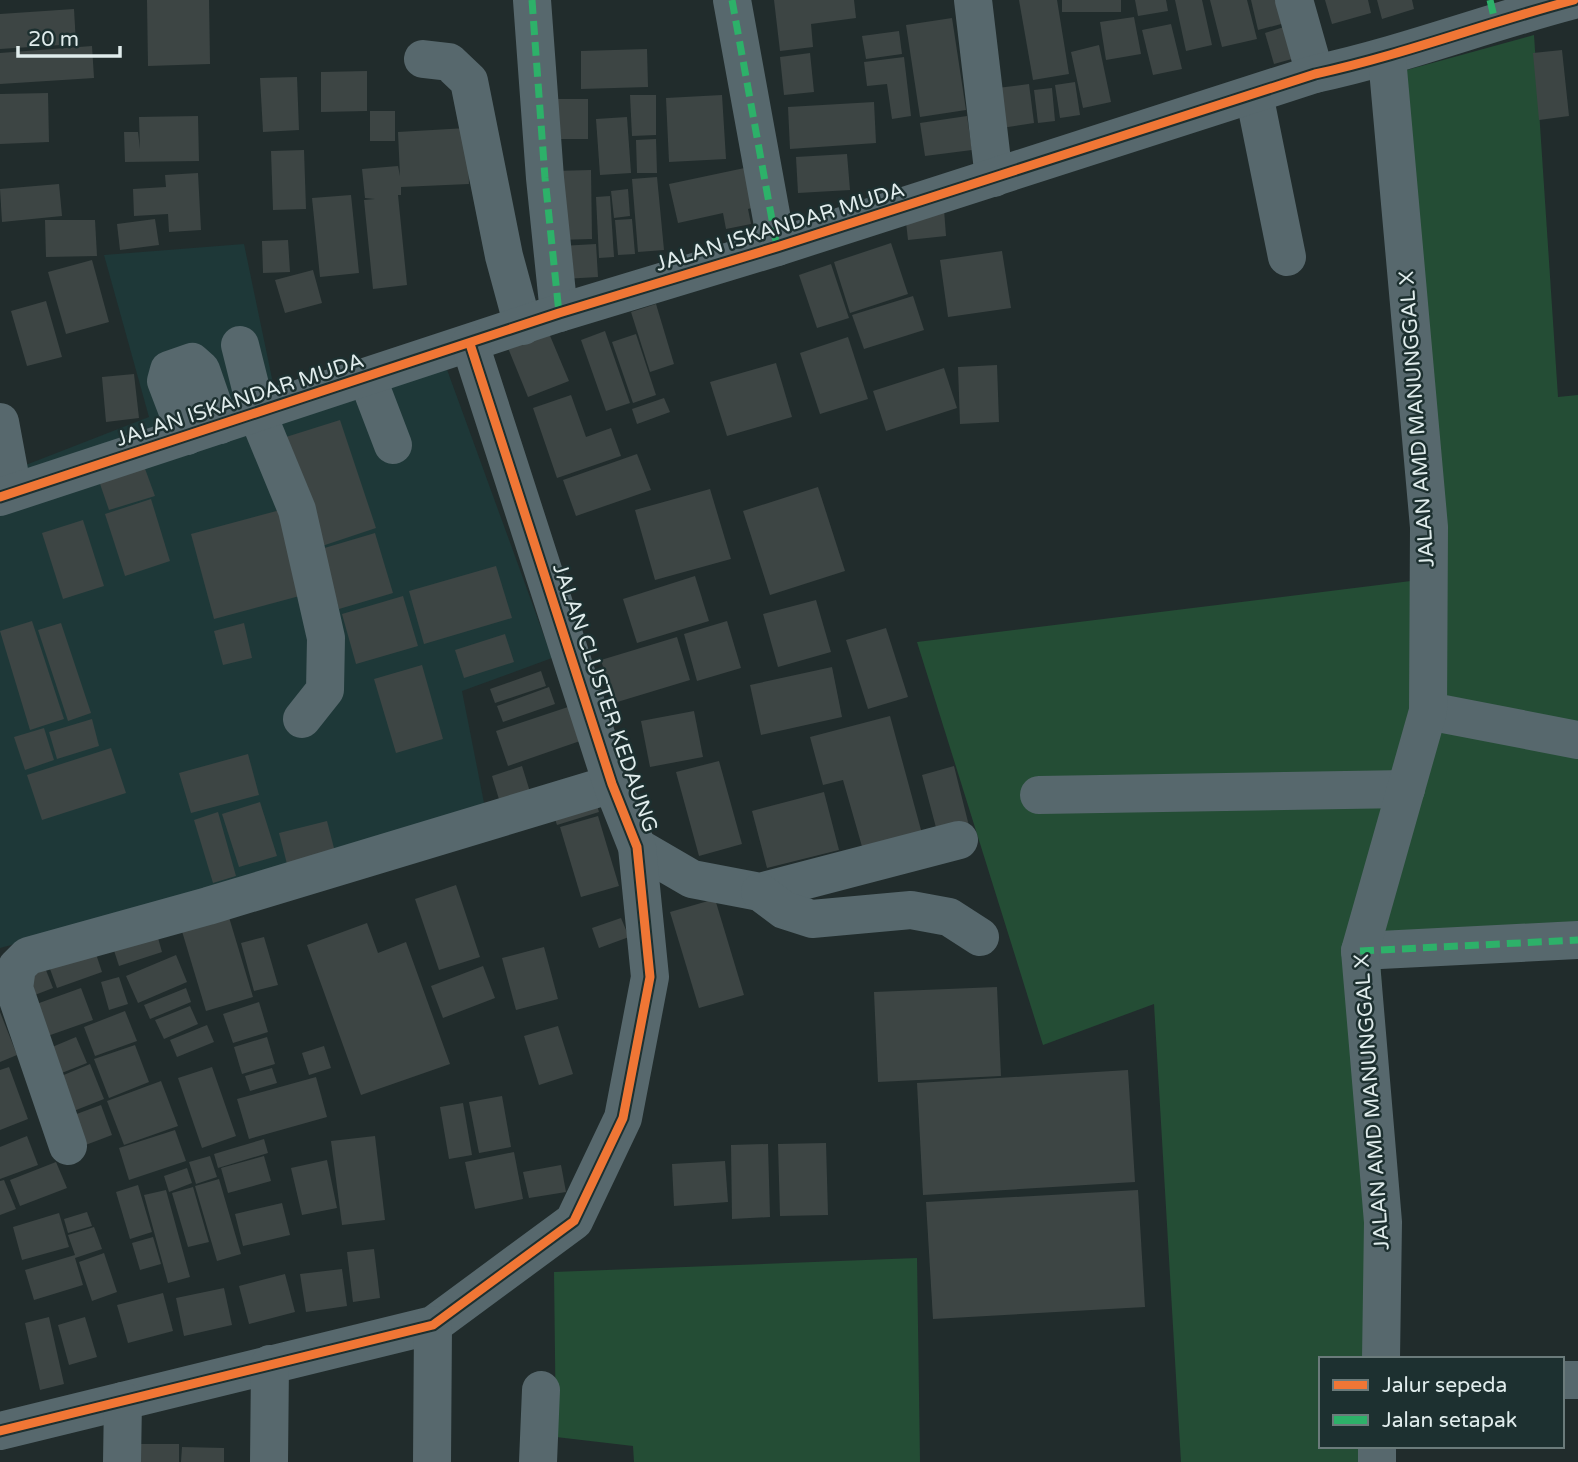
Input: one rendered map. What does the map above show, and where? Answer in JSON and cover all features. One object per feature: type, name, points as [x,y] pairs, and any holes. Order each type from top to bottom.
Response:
[{"type":"street","points":[[532,0],[559,313]]},
{"type":"street","points":[[732,0],[778,247]]},
{"type":"street","points":[[973,0],[994,178]]},
{"type":"street","points":[[1294,0],[1315,74]]},
{"type":"street","points":[[1573,0],[1578,30]]},
{"type":"street","name":"JALAN ISKANDAR MUDA","points":[[7,495],[559,313],[778,247],[1315,74],[1387,58],[1492,10],[1573,0]]},
{"type":"street","name":"JALAN AMD MANUNGGAL X","points":[[1381,1357],[1383,1222],[1360,951],[1428,711],[1429,527],[1387,58]]},
{"type":"street","points":[[423,59],[449,62],[469,81],[504,256],[523,326]]},
{"type":"street","points":[[1254,94],[1287,257]]},
{"type":"street","name":"JALAN CLUSTER KEDAUNG","points":[[433,1325],[574,1221],[623,1118],[650,977],[637,847],[612,784],[470,344]]},
{"type":"street","points":[[240,345],[257,413],[296,510],[326,638],[325,690],[302,719]]},
{"type":"street","points":[[368,377],[393,445]]},
{"type":"street","points":[[0,422],[7,495]]},
{"type":"street","points":[[1428,711],[1578,740]]},
{"type":"street","points":[[68,1146],[14,988],[17,967],[28,956],[208,906],[612,784]]},
{"type":"street","points":[[1039,795],[1406,789]]},
{"type":"street","points":[[637,847],[692,879],[760,892],[959,840]]},
{"type":"street","points":[[760,892],[784,910],[812,919],[911,910],[949,917],[980,937]]},
{"type":"street","points":[[1360,951],[1578,940]]},
{"type":"street","points":[[0,1432],[433,1325],[432,1462]]},
{"type":"street","points":[[269,1462],[270,1364]]},
{"type":"street","points":[[538,1462],[541,1390]]},
{"type":"street","points":[[122,1401],[122,1462]]},
{"type":"shaded area","points":[[244,244],[280,417],[445,364],[552,658],[462,691],[487,818],[0,948],[0,475],[149,417],[104,255]]},
{"type":"green space","points":[[1534,35],[1558,397],[1578,395],[1578,933],[1380,951],[1399,1357],[1319,1357],[1319,1448],[1396,1448],[1395,1462],[1181,1462],[1154,1004],[1043,1045],[917,642],[1427,579],[1385,76]]},
{"type":"green space","points":[[917,1258],[920,1462],[634,1462],[633,1446],[556,1437],[554,1272]]},
{"type":"building","points":[[147,0],[209,0],[210,64],[148,66]]},
{"type":"building","points":[[774,0],[854,0],[856,18],[811,24],[813,47],[780,51]]},
{"type":"building","points":[[1019,0],[1057,0],[1069,74],[1033,80]]},
{"type":"building","points":[[1062,0],[1121,0],[1121,12],[1062,12]]},
{"type":"building","points":[[1135,0],[1166,0],[1168,11],[1138,16]]},
{"type":"building","points":[[1175,0],[1202,0],[1212,45],[1186,51]]},
{"type":"building","points":[[1210,0],[1247,0],[1257,39],[1222,47]]},
{"type":"building","points":[[1251,0],[1280,0],[1285,23],[1258,30]]},
{"type":"building","points":[[1325,0],[1368,0],[1371,13],[1332,24]]},
{"type":"building","points":[[1377,0],[1412,0],[1414,9],[1382,19]]},
{"type":"building","points":[[74,9],[76,44],[0,49],[0,14]]},
{"type":"building","points":[[1134,17],[1141,54],[1106,60],[1100,22]]},
{"type":"building","points":[[952,18],[966,110],[920,117],[906,25]]},
{"type":"building","points":[[1171,24],[1182,69],[1153,75],[1142,30]]},
{"type":"building","points":[[1290,25],[1299,57],[1274,64],[1265,33]]},
{"type":"building","points":[[899,31],[902,54],[866,59],[862,36]]},
{"type":"building","points":[[1099,45],[1111,102],[1083,108],[1071,52]]},
{"type":"building","points":[[92,46],[94,78],[0,84],[0,53]]},
{"type":"building","points":[[647,49],[648,87],[581,89],[581,51]]},
{"type":"building","points":[[1562,50],[1569,116],[1539,120],[1533,53]]},
{"type":"building","points":[[810,53],[814,92],[784,95],[780,57]]},
{"type":"building","points":[[904,57],[911,116],[892,119],[887,84],[867,86],[864,62]]},
{"type":"building","points":[[367,71],[367,111],[321,112],[321,72]]},
{"type":"building","points":[[297,77],[299,130],[263,132],[260,78]]},
{"type":"building","points":[[1075,82],[1080,115],[1060,118],[1055,85]]},
{"type":"building","points":[[1029,84],[1034,123],[995,129],[989,89]]},
{"type":"building","points":[[1052,88],[1055,121],[1038,123],[1034,90]]},
{"type":"building","points":[[48,93],[49,142],[0,144],[0,94]]},
{"type":"building","points":[[630,95],[656,95],[656,135],[632,136]]},
{"type":"building","points":[[722,95],[726,159],[669,162],[666,98]]},
{"type":"building","points":[[549,99],[588,99],[588,139],[549,139]]},
{"type":"building","points":[[874,102],[876,143],[790,149],[788,107]]},
{"type":"building","points":[[370,111],[395,111],[395,141],[370,141]]},
{"type":"building","points":[[198,116],[199,161],[125,162],[124,132],[138,132],[140,149],[139,117]]},
{"type":"building","points":[[967,116],[972,150],[925,156],[920,123]]},
{"type":"building","points":[[627,117],[631,173],[600,175],[596,119]]},
{"type":"building","points":[[467,128],[469,184],[401,187],[401,195],[398,195],[407,285],[373,289],[364,200],[375,199],[365,198],[362,169],[398,166],[400,176],[398,132]]},
{"type":"building","points":[[656,139],[657,173],[637,173],[636,140]]},
{"type":"building","points":[[304,150],[306,209],[273,210],[271,151]]},
{"type":"building","points":[[847,154],[850,190],[798,193],[796,157]]},
{"type":"building","points":[[754,166],[763,205],[748,209],[751,224],[726,229],[723,213],[678,223],[669,184]]},
{"type":"building","points":[[591,170],[592,239],[556,240],[554,171]]},
{"type":"building","points":[[198,173],[201,230],[169,232],[168,214],[134,216],[133,189],[166,187],[165,175]]},
{"type":"building","points":[[657,177],[664,250],[638,252],[632,179]]},
{"type":"building","points":[[59,184],[62,216],[2,222],[0,189]]},
{"type":"building","points":[[628,189],[630,216],[614,218],[611,191]]},
{"type":"building","points":[[351,195],[359,273],[320,277],[312,198]]},
{"type":"building","points":[[610,196],[614,257],[599,258],[596,197]]},
{"type":"building","points":[[944,209],[946,236],[908,240],[905,213]]},
{"type":"building","points":[[155,219],[159,245],[120,250],[117,224]]},
{"type":"building","points":[[632,219],[635,254],[618,255],[615,220]]},
{"type":"building","points":[[45,220],[95,220],[97,256],[46,257]]},
{"type":"building","points":[[288,240],[290,272],[263,273],[262,241]]},
{"type":"building","points":[[891,243],[908,294],[850,313],[834,262]]},
{"type":"building","points":[[596,244],[598,277],[563,279],[561,246]]},
{"type":"building","points":[[1002,251],[1011,308],[948,317],[940,260]]},
{"type":"building","points":[[92,260],[109,322],[66,334],[48,272]]},
{"type":"building","points":[[831,264],[849,318],[817,328],[799,275]]},
{"type":"building","points":[[313,270],[322,303],[285,313],[275,280]]},
{"type":"building","points":[[913,296],[924,330],[864,349],[852,315]]},
{"type":"building","points":[[46,301],[62,357],[27,366],[11,311]]},
{"type":"building","points":[[656,304],[674,364],[650,372],[631,312]]},
{"type":"building","points":[[548,331],[569,381],[528,397],[508,348]]},
{"type":"building","points":[[605,331],[630,403],[606,411],[581,340]]},
{"type":"building","points":[[636,334],[656,395],[633,403],[612,342]]},
{"type":"building","points":[[848,337],[868,399],[820,414],[800,353]]},
{"type":"building","points":[[776,363],[792,417],[727,436],[710,382]]},
{"type":"building","points":[[997,365],[999,422],[960,424],[958,367]]},
{"type":"building","points":[[944,368],[957,408],[886,431],[873,391]]},
{"type":"building","points":[[134,374],[139,418],[106,422],[102,377]]},
{"type":"building","points":[[571,395],[586,437],[611,428],[621,456],[557,478],[533,408]]},
{"type":"building","points":[[664,398],[670,412],[637,424],[632,409]]},
{"type":"building","points":[[340,420],[376,528],[322,546],[286,437]]},
{"type":"building","points":[[637,454],[651,490],[576,516],[563,480]]},
{"type":"building","points":[[144,466],[155,496],[109,510],[99,481]]},
{"type":"building","points":[[818,487],[845,571],[770,595],[743,511]]},
{"type":"building","points":[[710,489],[731,559],[655,580],[635,510]]},
{"type":"building","points":[[151,499],[170,561],[125,576],[105,514]]},
{"type":"building","points":[[284,509],[307,594],[214,619],[191,534]]},
{"type":"building","points":[[83,520],[104,586],[63,599],[42,533]]},
{"type":"building","points":[[375,533],[393,593],[339,609],[321,549]]},
{"type":"building","points":[[496,566],[512,618],[424,644],[409,591]]},
{"type":"building","points":[[695,576],[709,621],[637,643],[623,599]]},
{"type":"building","points":[[403,596],[418,646],[356,664],[342,614]]},
{"type":"building","points":[[816,600],[831,652],[778,667],[763,614]]},
{"type":"building","points":[[32,621],[64,719],[30,730],[0,631]]},
{"type":"building","points":[[727,621],[741,668],[697,681],[684,634]]},
{"type":"building","points":[[61,623],[91,713],[68,721],[38,630]]},
{"type":"building","points":[[244,623],[252,658],[223,665],[214,631]]},
{"type":"building","points":[[886,628],[908,697],[868,709],[846,640]]},
{"type":"building","points":[[505,634],[514,662],[464,678],[455,650]]},
{"type":"building","points":[[677,637],[690,680],[614,703],[601,660]]},
{"type":"building","points":[[422,665],[443,739],[396,753],[374,679]]},
{"type":"building","points":[[832,667],[842,717],[761,735],[750,685]]},
{"type":"building","points":[[541,671],[546,686],[495,703],[490,689]]},
{"type":"building","points":[[549,687],[555,704],[503,722],[497,706]]},
{"type":"building","points":[[568,707],[580,741],[508,766],[496,731]]},
{"type":"building","points":[[694,711],[703,757],[650,767],[641,721]]},
{"type":"building","points":[[890,716],[924,841],[865,857],[843,780],[823,785],[810,737]]},
{"type":"building","points":[[92,719],[99,746],[57,759],[49,732]]},
{"type":"building","points":[[44,728],[54,760],[25,770],[14,737]]},
{"type":"building","points":[[111,748],[126,793],[42,820],[27,775]]},
{"type":"building","points":[[248,754],[259,795],[191,813],[179,773]]},
{"type":"building","points":[[719,761],[742,844],[699,856],[676,772]]},
{"type":"building","points":[[522,766],[531,795],[501,806],[492,776]]},
{"type":"building","points":[[954,766],[969,826],[938,835],[922,775]]},
{"type":"building","points":[[593,791],[599,812],[557,825],[550,804]]},
{"type":"building","points":[[824,792],[839,850],[767,868],[752,811]]},
{"type":"building","points":[[260,802],[277,856],[239,867],[222,814]]},
{"type":"building","points":[[218,812],[236,876],[213,883],[194,820]]},
{"type":"building","points":[[598,816],[619,886],[581,897],[560,827]]},
{"type":"building","points":[[327,821],[335,852],[287,864],[279,833]]},
{"type":"building","points":[[456,885],[480,957],[439,970],[415,899]]},
{"type":"building","points":[[715,899],[744,995],[699,1008],[670,912]]},
{"type":"building","points":[[225,904],[253,997],[206,1011],[178,918]]},
{"type":"building","points":[[621,918],[629,937],[599,948],[592,928]]},
{"type":"building","points":[[367,923],[378,953],[406,942],[450,1064],[361,1095],[307,945]]},
{"type":"building","points":[[154,924],[162,952],[119,966],[110,938]]},
{"type":"building","points":[[264,937],[278,985],[254,991],[241,943]]},
{"type":"building","points":[[92,942],[102,972],[57,988],[46,958]]},
{"type":"building","points":[[544,947],[558,999],[516,1010],[502,958]]},
{"type":"building","points":[[176,955],[187,982],[138,1003],[126,976]]},
{"type":"building","points":[[42,960],[53,988],[27,998],[16,970]]},
{"type":"building","points":[[483,966],[495,998],[443,1018],[431,986]]},
{"type":"building","points":[[119,977],[128,1004],[109,1010],[101,982]]},
{"type":"building","points":[[997,987],[1001,1076],[878,1082],[874,992]]},
{"type":"building","points":[[81,988],[93,1020],[39,1039],[28,1007]]},
{"type":"building","points":[[186,988],[191,1002],[150,1019],[144,1005]]},
{"type":"building","points":[[259,1002],[268,1032],[233,1043],[223,1014]]},
{"type":"building","points":[[190,1006],[198,1024],[164,1039],[155,1020]]},
{"type":"building","points":[[125,1011],[137,1041],[95,1056],[84,1027]]},
{"type":"building","points":[[0,1012],[17,1055],[0,1062]]},
{"type":"building","points":[[207,1025],[214,1042],[177,1057],[170,1040]]},
{"type":"building","points":[[558,1026],[573,1074],[539,1085],[524,1036]]},
{"type":"building","points":[[76,1037],[87,1063],[49,1078],[38,1053]]},
{"type":"building","points":[[267,1037],[275,1064],[242,1074],[234,1047]]},
{"type":"building","points":[[135,1045],[149,1082],[109,1098],[94,1059]]},
{"type":"building","points":[[324,1046],[331,1068],[309,1075],[302,1053]]},
{"type":"building","points":[[90,1064],[104,1099],[61,1116],[47,1082]]},
{"type":"building","points":[[9,1067],[28,1119],[0,1130],[0,1070]]},
{"type":"building","points":[[212,1067],[236,1136],[202,1148],[178,1078]]},
{"type":"building","points":[[272,1068],[277,1083],[250,1091],[245,1076]]},
{"type":"building","points":[[1128,1070],[1135,1182],[923,1195],[917,1083]]},
{"type":"building","points":[[316,1077],[327,1117],[249,1139],[237,1099]]},
{"type":"building","points":[[161,1081],[178,1126],[124,1145],[107,1101]]},
{"type":"building","points":[[502,1096],[511,1147],[479,1153],[469,1102]]},
{"type":"building","points":[[463,1103],[472,1155],[449,1159],[440,1107]]},
{"type":"building","points":[[101,1105],[112,1135],[75,1149],[63,1119]]},
{"type":"building","points":[[175,1130],[186,1161],[129,1180],[119,1148]]},
{"type":"building","points":[[27,1136],[38,1165],[0,1179],[0,1147]]},
{"type":"building","points":[[375,1136],[385,1220],[342,1225],[331,1141]]},
{"type":"building","points":[[264,1139],[268,1153],[218,1168],[214,1154]]},
{"type":"building","points":[[826,1143],[828,1215],[780,1216],[778,1144]]},
{"type":"building","points":[[768,1144],[770,1217],[732,1219],[731,1145]]},
{"type":"building","points":[[514,1152],[523,1199],[475,1209],[465,1162]]},
{"type":"building","points":[[210,1156],[217,1177],[196,1184],[189,1162]]},
{"type":"building","points":[[264,1156],[271,1181],[228,1193],[221,1168]]},
{"type":"building","points":[[327,1160],[337,1208],[302,1215],[291,1168]]},
{"type":"building","points":[[725,1161],[728,1202],[674,1206],[672,1164]]},
{"type":"building","points":[[56,1162],[67,1188],[20,1206],[10,1180]]},
{"type":"building","points":[[561,1165],[566,1192],[529,1198],[523,1172]]},
{"type":"building","points":[[187,1168],[192,1183],[169,1192],[164,1176]]},
{"type":"building","points":[[219,1179],[241,1254],[217,1261],[195,1186]]},
{"type":"building","points":[[4,1180],[16,1209],[0,1215],[0,1181]]},
{"type":"building","points":[[138,1185],[152,1232],[130,1239],[116,1192]]},
{"type":"building","points":[[193,1187],[209,1242],[188,1247],[172,1193]]},
{"type":"building","points":[[166,1190],[190,1277],[168,1283],[144,1195]]},
{"type":"building","points":[[1138,1190],[1145,1307],[933,1319],[926,1202]]},
{"type":"building","points":[[282,1203],[290,1235],[243,1246],[235,1214]]},
{"type":"building","points":[[87,1212],[92,1226],[68,1233],[64,1219]]},
{"type":"building","points":[[59,1213],[69,1247],[22,1260],[13,1227]]},
{"type":"building","points":[[94,1227],[102,1249],[75,1258],[83,1285],[34,1300],[25,1270],[75,1255],[68,1235]]},
{"type":"building","points":[[153,1237],[161,1264],[140,1270],[132,1243]]},
{"type":"building","points":[[374,1249],[380,1298],[353,1302],[347,1252]]},
{"type":"building","points":[[104,1253],[117,1292],[92,1301],[79,1262]]},
{"type":"building","points":[[342,1269],[347,1306],[306,1312],[300,1274]]},
{"type":"building","points":[[285,1274],[295,1312],[249,1324],[239,1286]]},
{"type":"building","points":[[224,1288],[232,1325],[184,1336],[176,1298]]},
{"type":"building","points":[[163,1293],[173,1331],[128,1343],[117,1305]]},
{"type":"building","points":[[49,1317],[64,1384],[40,1390],[25,1323]]},
{"type":"building","points":[[85,1317],[97,1357],[69,1365],[58,1325]]},
{"type":"building","points":[[128,1444],[179,1444],[179,1462],[128,1462]]},
{"type":"building","points":[[182,1447],[224,1448],[224,1462],[181,1462]]},
{"type":"marked path","points":[[532,0],[545,178],[559,313]]},
{"type":"marked path","points":[[732,0],[777,247]]},
{"type":"marked path","points":[[1490,0],[1495,21]]},
{"type":"marked path","points":[[1360,951],[1578,940]]},
{"type":"cycle path","points":[[0,497],[559,313],[777,247],[1315,74],[1380,58],[1574,0]]},
{"type":"cycle path","points":[[0,1431],[433,1325],[574,1221],[623,1118],[650,977],[637,847],[612,784],[470,344]]}]
